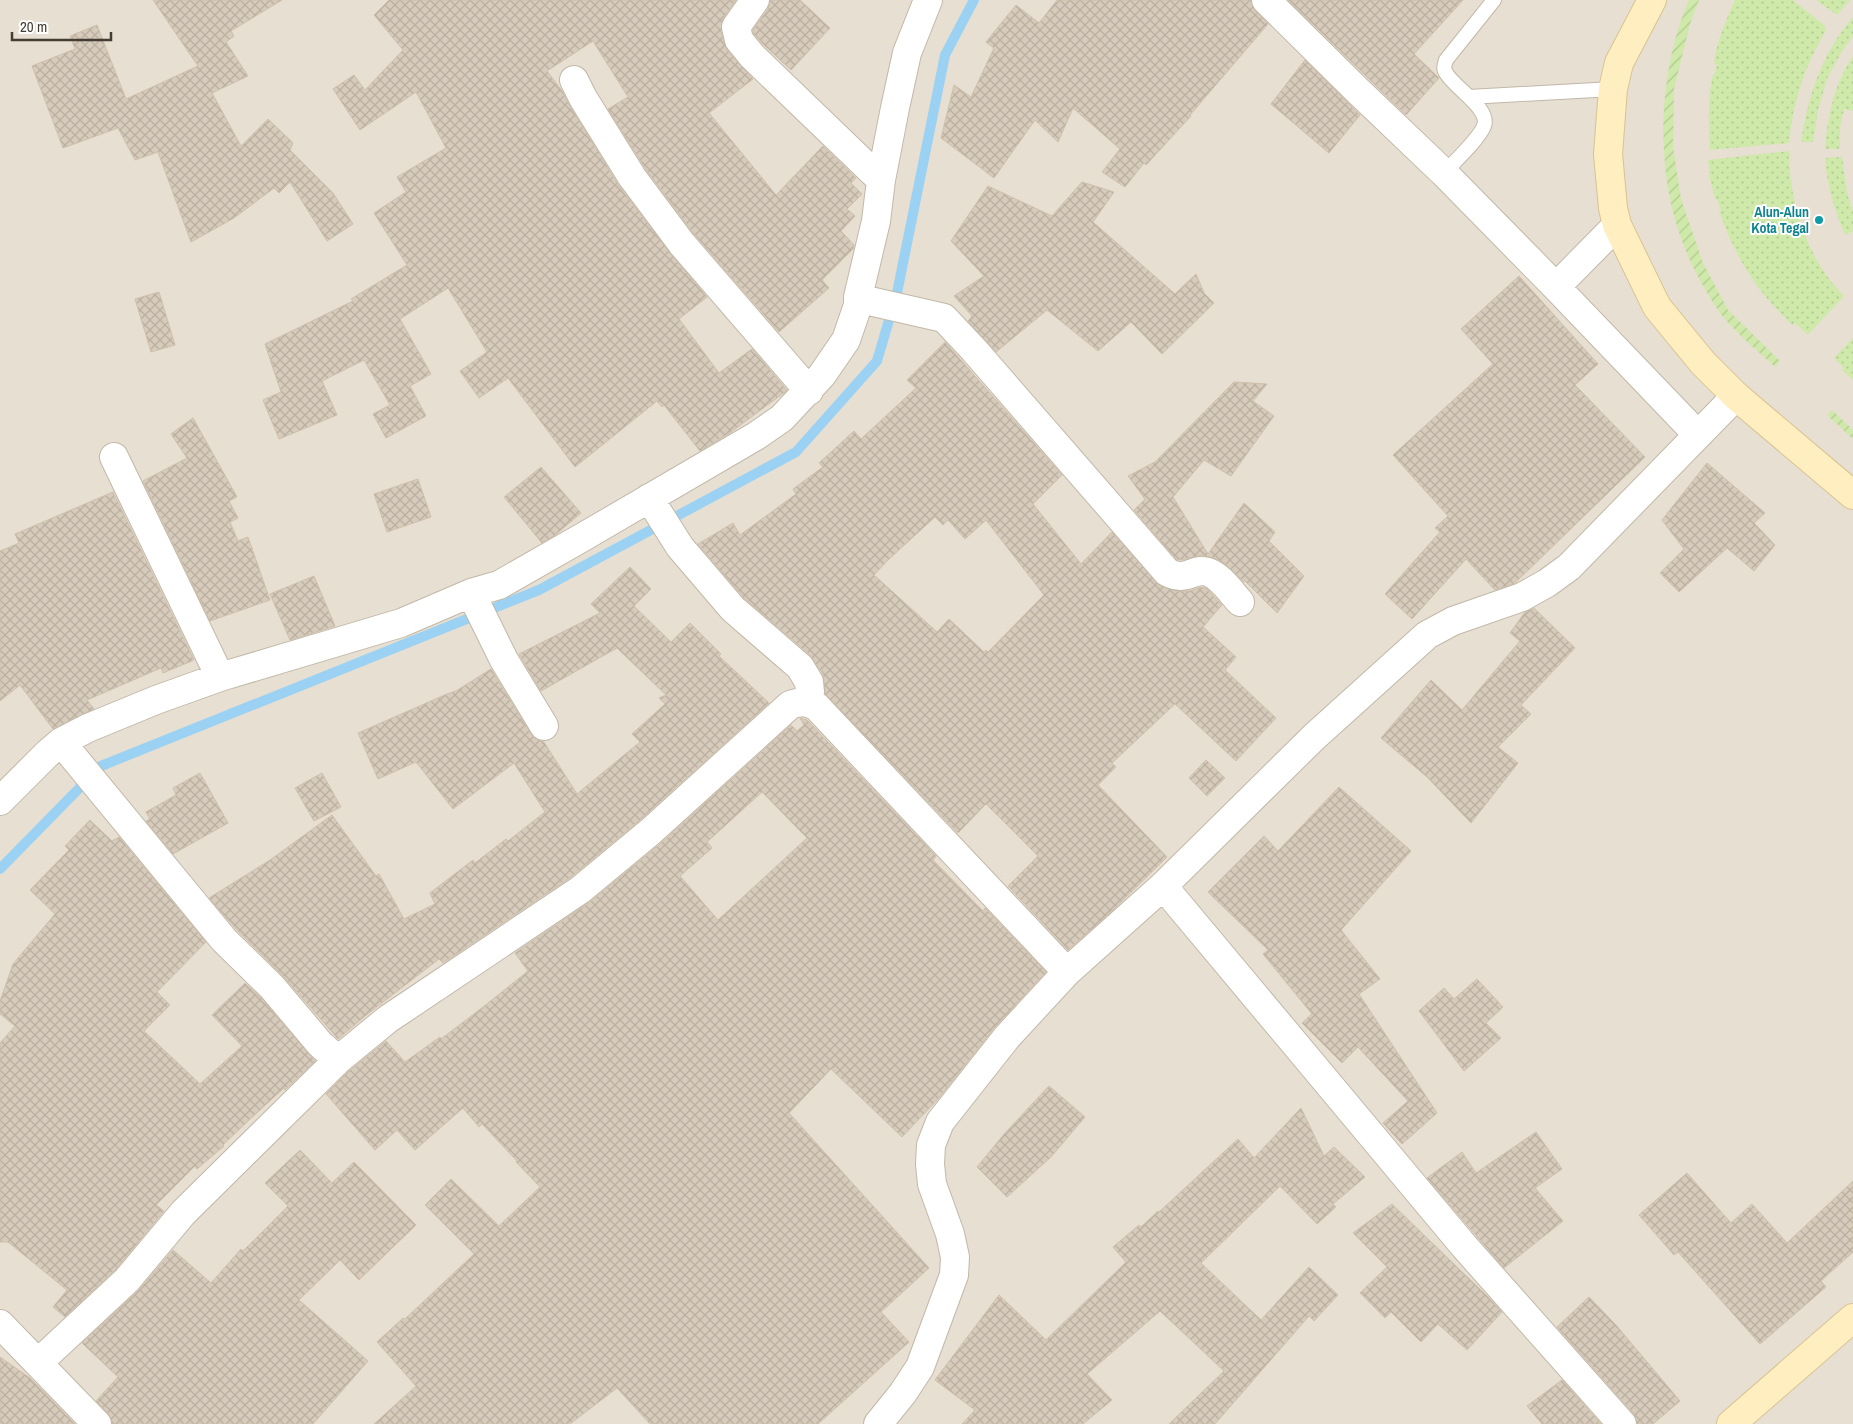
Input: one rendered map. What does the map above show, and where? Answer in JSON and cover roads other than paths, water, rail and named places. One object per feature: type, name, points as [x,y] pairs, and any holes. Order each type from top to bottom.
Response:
[{"type":"street","points":[[756,0],[736,27],[739,40],[752,56],[882,180]]},
{"type":"street","points":[[0,801],[61,742],[88,728],[220,677],[474,600],[499,584],[654,506],[782,418],[809,391],[846,340],[861,298],[895,108],[908,52],[928,0]]},
{"type":"street","points":[[1266,0],[1444,173],[1698,435]]},
{"type":"street","points":[[1643,7],[1620,63],[1613,89],[1608,154],[1613,208],[1617,225],[1657,307],[1703,363],[1736,396],[1853,495]]},
{"type":"street","points":[[574,80],[583,98],[632,177],[682,244],[809,391]]},
{"type":"street","points":[[1556,287],[1617,225]]},
{"type":"street","points":[[861,298],[944,318],[1167,572],[1174,576],[1182,577],[1203,571],[1209,572],[1240,602]]},
{"type":"street","points":[[878,1424],[903,1393],[920,1367],[954,1275],[954,1257],[950,1234],[932,1184],[931,1145],[940,1122],[1007,1037],[1067,972],[1163,886],[1314,737],[1428,635],[1453,621],[1522,597],[1547,584],[1569,566],[1736,396]]},
{"type":"street","points":[[114,457],[220,677]]},
{"type":"street","points":[[654,506],[680,547],[733,610],[800,667],[809,682],[810,692],[807,701]]},
{"type":"street","points":[[474,600],[504,660],[544,726]]},
{"type":"street","points":[[39,1362],[127,1280],[183,1214],[338,1060],[388,1019],[580,890],[650,832],[790,705],[807,701],[817,706],[1067,972]]},
{"type":"street","points":[[61,742],[224,940],[272,987],[320,1044],[338,1060]]},
{"type":"street","points":[[1163,886],[1464,1246],[1622,1424]]},
{"type":"street","points":[[1731,1424],[1853,1318]]},
{"type":"street","points":[[0,1324],[98,1424]]},
{"type":"lane","points":[[1444,173],[1484,127],[1485,117],[1446,72],[1444,66],[1446,60],[1494,0]]},
{"type":"lane","points":[[1469,97],[1613,89]]},
{"type":"waterway","points":[[0,869],[101,766],[539,590],[796,452],[877,361],[897,293],[945,55],[974,0]]},
{"type":"place","name":"Alun-Alun Kota Tegal","points":[[1819,220]]}]
